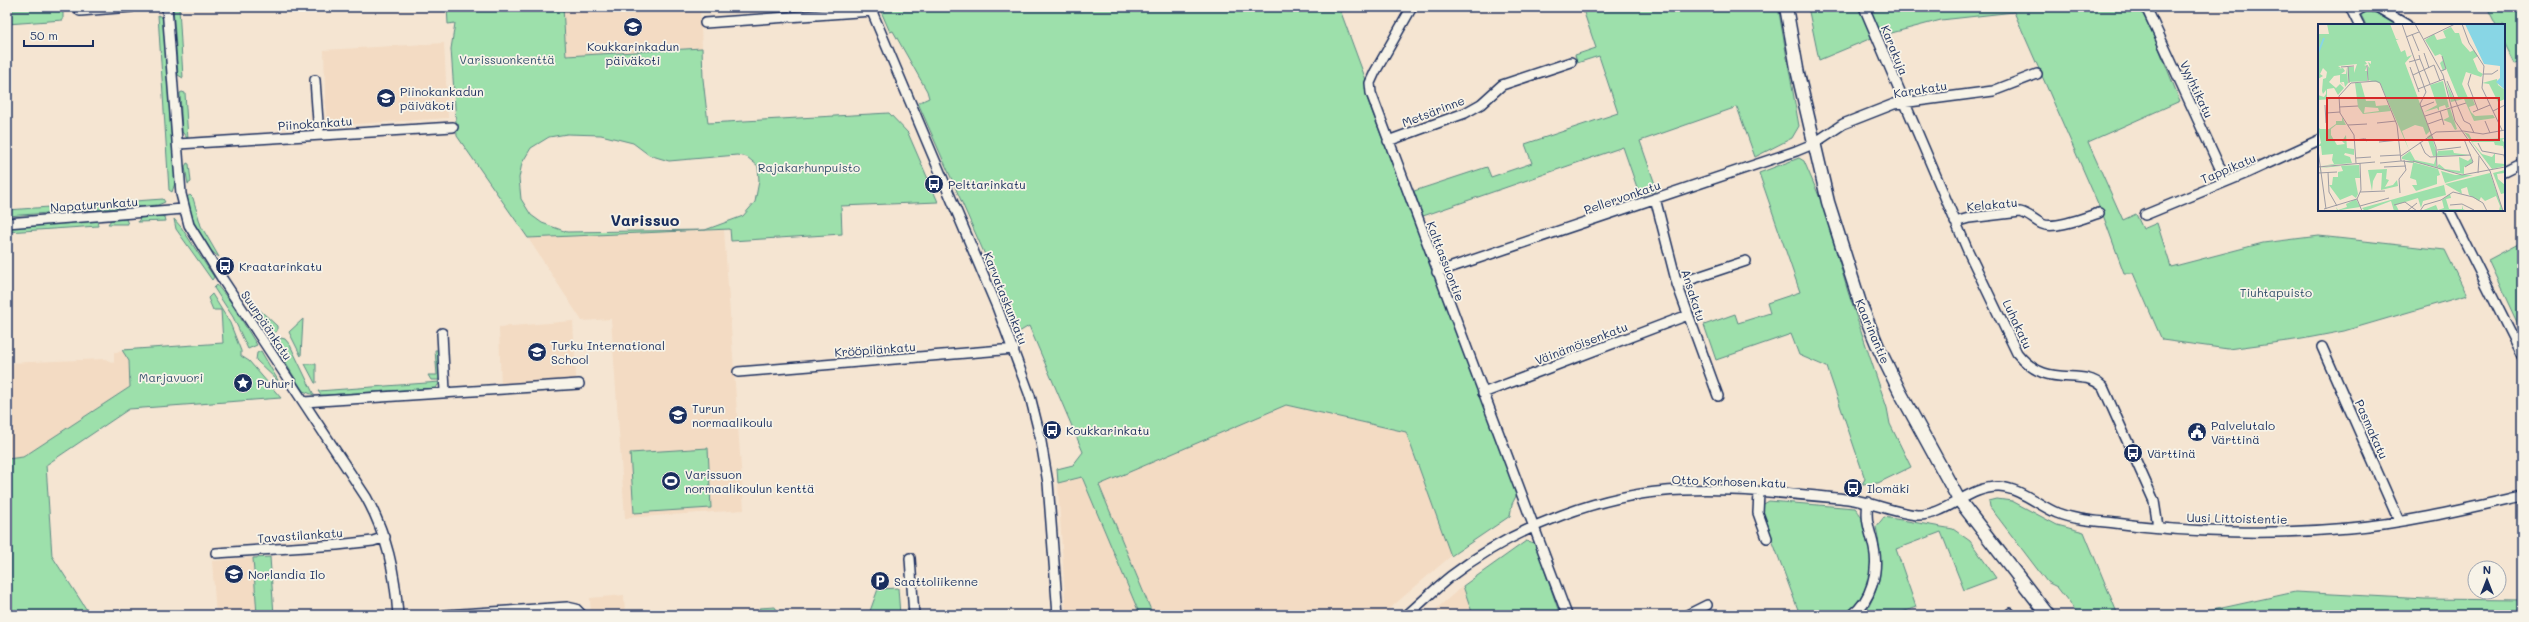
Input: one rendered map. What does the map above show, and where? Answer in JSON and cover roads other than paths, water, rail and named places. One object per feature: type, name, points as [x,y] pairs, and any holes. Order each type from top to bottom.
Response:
[{"type":"main road","name":"Kaarinantie","points":[[1786,7],[1813,144],[1843,253],[1874,336],[1900,392],[1959,500],[2048,615]]},
{"type":"street","points":[[80,11],[131,7]]},
{"type":"street","name":"Suurpäänkatu","points":[[167,7],[183,209],[204,252],[358,482],[385,537],[393,566],[398,615]]},
{"type":"street","name":"Kalttassuontie","points":[[1412,7],[1370,82],[1370,93],[1567,615]]},
{"type":"street","name":"Karakuja","points":[[1864,7],[1903,102]]},
{"type":"street","name":"Vyyhtikatu","points":[[2146,7],[2226,181]]},
{"type":"street","points":[[2359,24],[2352,10],[2364,7]]},
{"type":"street","points":[[2377,7],[2405,24]]},
{"type":"street","points":[[705,23],[871,9]]},
{"type":"street","name":"Karvataskunkatu","points":[[871,9],[1014,349],[1030,396],[1044,454],[1051,507],[1058,615]]},
{"type":"street","name":"Metsärinne","points":[[1388,141],[1465,113],[1481,104],[1502,84],[1571,62]]},
{"type":"street","name":"Karakatu","points":[[1813,144],[1843,124],[1903,102],[1993,91],[2037,74]]},
{"type":"street","points":[[315,80],[319,135]]},
{"type":"street","name":"Luhakatu","points":[[1903,102],[1955,222],[2014,347],[2021,358],[2044,374],[2060,378],[2092,379],[2106,391],[2154,501],[2158,527]]},
{"type":"street","name":"Piinokankatu","points":[[178,144],[453,127]]},
{"type":"street","name":"Tappikatu","points":[[2145,215],[2318,140]]},
{"type":"street","name":"Pellervonkatu","points":[[1437,272],[1813,144]]},
{"type":"street","points":[[2505,170],[2522,162]]},
{"type":"street","name":"Ansakatu","points":[[1655,198],[1677,284],[1718,396]]},
{"type":"street","name":"Napaturunkatu","points":[[7,223],[183,209]]},
{"type":"street","points":[[2450,211],[2522,356]]},
{"type":"street","name":"Kelakatu","points":[[1955,222],[1969,218],[2020,212],[2028,214],[2041,224],[2049,225],[2099,213]]},
{"type":"street","points":[[1677,284],[1746,261]]},
{"type":"street","name":"Väinämöisenkatu","points":[[1483,393],[1688,315]]},
{"type":"street","points":[[442,334],[445,391]]},
{"type":"street","name":"Pasmakatu","points":[[2322,347],[2399,521]]},
{"type":"street","name":"Krööpilänkatu","points":[[738,372],[1014,349]]},
{"type":"street","points":[[304,402],[445,391],[579,384]]},
{"type":"street","name":"Uusi Littoistentie","points":[[1959,500],[1984,488],[2004,487],[2072,518],[2158,527],[2296,532],[2350,528],[2399,521],[2522,496]]},
{"type":"street","name":"Otto Korhosen katu","points":[[1407,615],[1451,576],[1492,549],[1534,528],[1595,506],[1651,493],[1684,490],[1759,493],[1868,502],[1906,514],[1921,515],[1938,511],[1959,500]]},
{"type":"street","points":[[1759,493],[1758,514],[1767,538]]},
{"type":"street","points":[[1852,615],[1862,608],[1870,593],[1875,570],[1874,548],[1867,528],[1868,502]]},
{"type":"street","name":"Tavastilankatu","points":[[216,553],[337,545],[373,541],[385,537]]},
{"type":"street","points":[[910,558],[914,615]]},
{"type":"street","points":[[1687,615],[1707,605]]},
{"type":"street","points":[[446,615],[523,612],[567,607],[576,609],[582,615]]},
{"type":"place","name":"Koukkarinkadun päiväkoti","points":[[633,27]]},
{"type":"place","name":"Piinokankadun päiväkoti","points":[[386,98]]},
{"type":"place","name":"Pelttarinkatu","points":[[934,184]]},
{"type":"place","name":"Kraatarinkatu","points":[[225,266]]},
{"type":"place","name":"Turku International School","points":[[537,352]]},
{"type":"place","name":"Puhuri","points":[[243,383]]},
{"type":"place","name":"Turun normaalikoulu","points":[[678,415]]},
{"type":"place","name":"Koukkarinkatu","points":[[1052,430]]},
{"type":"place","name":"Palvelutalo Värttinä","points":[[2197,432]]},
{"type":"place","name":"Värttinä","points":[[2133,453]]},
{"type":"place","name":"Varissuon normaalikoulun kenttä","points":[[671,481]]},
{"type":"place","name":"Ilomäki","points":[[1853,488]]},
{"type":"place","name":"Norlandia Ilo","points":[[234,574]]},
{"type":"place","name":"Saattoliikenne","points":[[880,581]]},
{"type":"district","name":"Varissuo","points":[[645,219]]},
{"type":"park label","name":"Varissuonkenttä","points":[[507,59]]},
{"type":"park label","name":"Rajakarhunpuisto","points":[[809,167]]},
{"type":"park label","name":"Tiuhtapuisto","points":[[2276,292]]},
{"type":"park label","name":"Marjavuori","points":[[171,377]]}]
